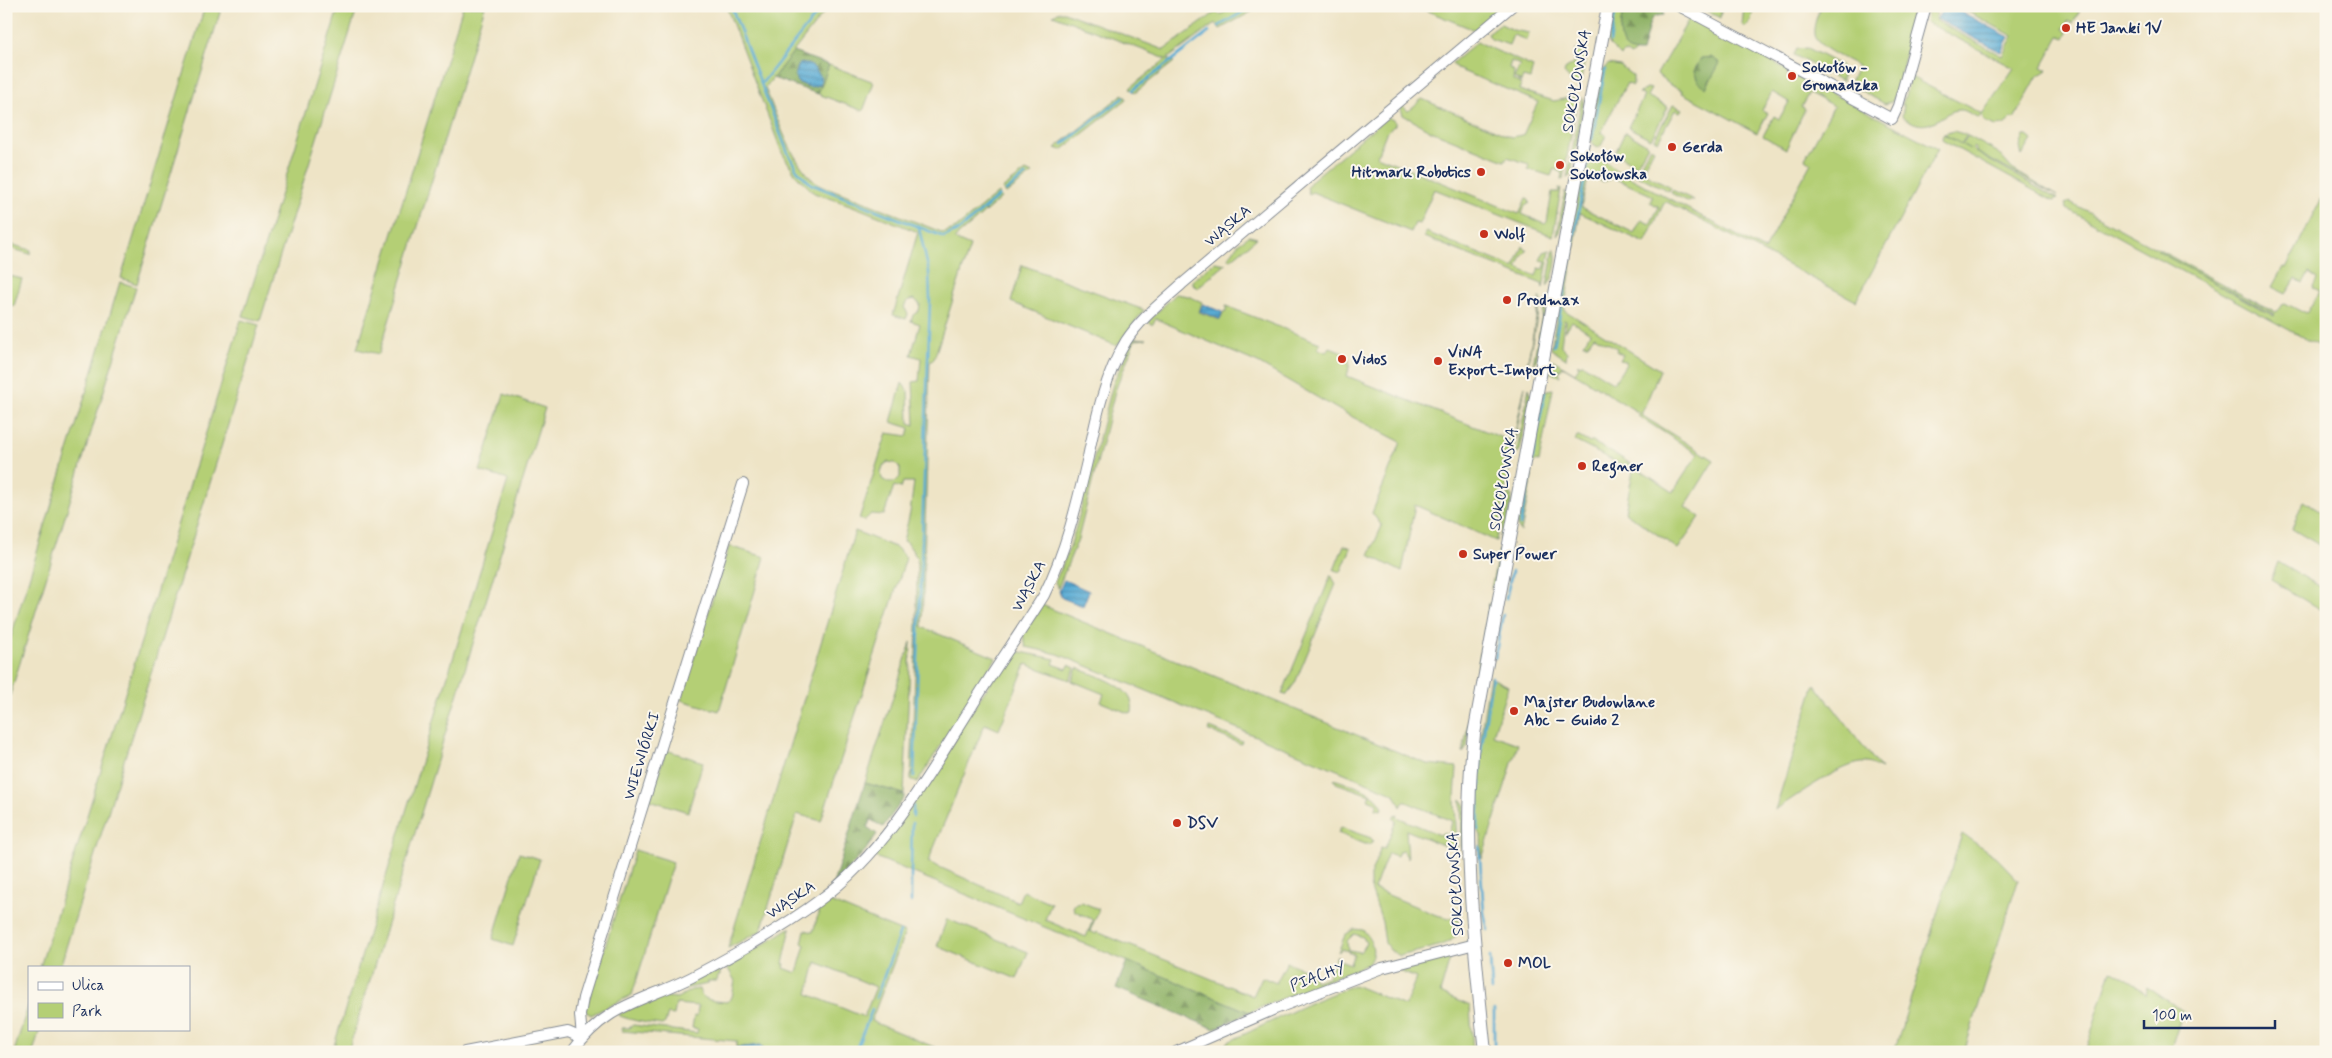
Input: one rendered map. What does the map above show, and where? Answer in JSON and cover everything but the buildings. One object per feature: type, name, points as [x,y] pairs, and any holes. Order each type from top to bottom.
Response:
[{"type":"street","name":"WĄSKA","points":[[572,1052],[582,1038],[610,1013],[715,965],[788,921],[830,892],[865,859],[920,787],[1048,587],[1059,563],[1072,520],[1104,392],[1118,358],[1130,336],[1146,316],[1182,284],[1512,6]]},
{"type":"street","name":"SOKOŁOWSKA","points":[[1485,1052],[1472,902],[1469,808],[1474,734],[1608,6]]},
{"type":"street","points":[[1679,6],[1892,118],[1899,103],[1926,6]]},
{"type":"street","name":"WIEWIÓRKI","points":[[582,1038],[580,1015],[583,998],[743,484]]},
{"type":"street","name":"PIACHY","points":[[1176,1052],[1275,1009],[1382,968],[1475,944]]},
{"type":"street","points":[[465,1052],[568,1032],[582,1038]]},
{"type":"green space","points":[[205,6],[222,6],[137,284],[121,278]]},
{"type":"green space","points":[[339,6],[358,6],[260,321],[243,316]]},
{"type":"green space","points":[[463,6],[485,6],[379,354],[357,349]]},
{"type":"green space","points":[[726,6],[829,6],[765,88],[792,151],[816,183],[944,233],[956,228],[998,193],[1001,198],[954,239],[970,246],[934,359],[930,362],[922,627],[996,658],[917,783],[911,779],[917,626],[917,558],[907,542],[903,541],[910,513],[914,482],[903,482],[901,488],[894,486],[884,515],[871,514],[864,521],[859,519],[887,433],[908,436],[910,428],[891,422],[902,383],[908,391],[909,423],[915,425],[913,382],[919,381],[921,358],[911,355],[920,324],[911,321],[913,315],[919,311],[920,304],[914,299],[907,301],[904,307],[908,314],[906,319],[893,315],[918,232],[814,193],[796,175],[782,153]],"holes":[[[888,462],[895,463],[900,468],[900,477],[895,482],[887,482],[882,479],[883,466]]]},
{"type":"green space","points":[[1235,6],[1262,6],[1220,29],[1216,23],[1167,59],[1174,62],[1135,93],[1130,88],[1166,59],[1053,15],[1058,12],[1064,12],[1164,50],[1216,12],[1220,15]]},
{"type":"green space","points":[[1415,6],[1506,6],[1477,31]]},
{"type":"green space","points":[[1617,6],[1624,6],[1620,33],[1624,44],[1636,51],[1631,56],[1625,52],[1621,56],[1607,42],[1611,11],[1616,12]]},
{"type":"green space","points":[[1624,6],[1663,6],[1663,15],[1655,16],[1650,21],[1642,52],[1632,51],[1622,43],[1620,29]]},
{"type":"green space","points":[[1667,6],[1788,70],[1787,76],[1794,80],[1799,76],[1938,149],[1856,301],[1665,201],[1645,243],[1580,213],[1564,310],[1660,370],[1641,415],[1714,460],[1685,507],[1700,517],[1678,549],[1625,512],[1633,471],[1575,441],[1577,436],[1590,443],[1591,441],[1620,457],[1673,492],[1698,454],[1638,416],[1639,413],[1563,366],[1561,370],[1559,369],[1560,376],[1551,373],[1547,365],[1553,360],[1575,373],[1579,367],[1577,365],[1583,364],[1614,383],[1626,364],[1626,361],[1620,360],[1623,355],[1616,351],[1617,348],[1594,336],[1588,344],[1584,344],[1590,333],[1572,321],[1565,332],[1566,321],[1564,320],[1561,346],[1567,352],[1566,359],[1551,349],[1580,180],[1586,180],[1587,183],[1581,207],[1634,233],[1641,220],[1650,224],[1659,207],[1650,202],[1653,196],[1614,178],[1602,182],[1582,170],[1587,160],[1600,157],[1616,170],[1764,250],[1811,163],[1805,159],[1834,106],[1809,93],[1801,107],[1805,109],[1786,149],[1763,136],[1774,116],[1779,119],[1789,102],[1772,92],[1762,110],[1768,113],[1757,133],[1682,93],[1683,91],[1670,85],[1657,74],[1689,19]]},
{"type":"green space","points":[[1699,6],[1722,6],[1720,18]]},
{"type":"green space","points":[[1744,6],[1754,6],[1751,20],[1746,27],[1742,25]]},
{"type":"green space","points":[[1820,6],[1919,6],[1893,101],[1885,104],[1849,84],[1858,66],[1825,48],[1815,39],[1814,27]]},
{"type":"green space","points":[[1957,6],[2082,6],[2073,23],[2068,21],[2063,29],[2068,33],[2065,38],[2059,36],[2042,67],[2048,70],[2037,77],[2014,119],[2012,118],[2004,125],[1995,126],[1984,121],[1982,114],[2014,68],[1926,22],[1928,10],[1937,13],[1935,20],[2002,56],[2013,36]]},
{"type":"green space","points":[[1501,24],[1513,30],[1529,33],[1527,40],[1513,35],[1509,45],[1491,39],[1488,34]]},
{"type":"green space","points":[[1477,42],[1533,67],[1530,79],[1523,77],[1521,82],[1514,78],[1520,65],[1511,61],[1509,68],[1514,71],[1513,80],[1521,84],[1519,90],[1554,101],[1578,96],[1563,179],[1561,179],[1562,173],[1554,169],[1551,176],[1528,169],[1529,164],[1507,157],[1505,161],[1431,131],[1403,115],[1400,106],[1402,105],[1408,111],[1422,99],[1511,137],[1523,135],[1538,102],[1457,69],[1452,63]]},
{"type":"green space","points":[[1808,48],[1840,65],[1842,81],[1794,55],[1797,49]]},
{"type":"green space","points":[[1576,50],[1586,52],[1580,86],[1574,84],[1564,73],[1566,68],[1573,64]]},
{"type":"green space","points":[[793,52],[829,65],[818,94],[773,78]],"holes":[[[802,63],[809,65],[808,87],[797,82],[796,74],[798,67]]]},
{"type":"green space","points":[[1711,57],[1720,63],[1706,88],[1698,82],[1694,71],[1701,58]]},
{"type":"green space","points":[[1609,64],[1620,66],[1633,76],[1633,86],[1627,83],[1601,132],[1606,135],[1601,146],[1598,147],[1593,144],[1589,135],[1602,70]]},
{"type":"green space","points":[[829,65],[874,82],[863,111],[818,94]]},
{"type":"green space","points":[[1911,77],[1982,114],[1979,118],[1961,110],[1954,111],[1928,124],[1921,125],[1902,116],[1904,105],[1902,105]]},
{"type":"green space","points":[[1647,88],[1651,89],[1647,96],[1668,107],[1651,139],[1628,127],[1644,96],[1639,93]]},
{"type":"green space","points":[[1123,94],[1127,99],[1062,150],[1055,148]]},
{"type":"green space","points":[[1582,97],[1584,102],[1571,175],[1567,178]]},
{"type":"green space","points":[[1673,105],[1682,109],[1680,112],[1675,110],[1658,141],[1654,139]]},
{"type":"green space","points":[[1387,117],[1395,121],[1395,125],[1386,133],[1377,156],[1519,214],[1526,198],[1530,203],[1525,206],[1522,214],[1545,224],[1547,222],[1552,192],[1559,192],[1559,188],[1561,189],[1553,236],[1434,189],[1419,224],[1415,223],[1411,232],[1312,192],[1309,194],[1307,187],[1312,180]]},
{"type":"green space","points":[[1953,131],[1967,135],[1961,144],[1944,134]]},
{"type":"green space","points":[[1625,132],[1648,145],[1636,166],[1615,153]]},
{"type":"green space","points":[[1943,134],[1970,149],[1962,144],[1968,136],[1997,152],[2012,169],[2057,196],[1976,152],[1974,147],[1972,149],[1975,152],[2057,199],[2053,201],[1945,142],[1942,139]]},
{"type":"green space","points":[[2024,136],[2032,140],[2022,156],[2020,146]]},
{"type":"green space","points":[[1650,147],[1654,149],[1642,172],[1671,187],[1669,191],[1635,174]]},
{"type":"green space","points":[[1026,171],[1032,174],[1006,194],[1002,189]]},
{"type":"green space","points":[[1672,190],[1694,200],[1688,202],[1671,193]]},
{"type":"green space","points":[[2326,190],[2326,350],[2067,209],[2065,204],[2070,202],[2276,313],[2282,304],[2285,303],[2306,314],[2319,292],[2313,288],[2318,279],[2309,273],[2303,283],[2296,279],[2286,294],[2272,287],[2283,267],[2286,268]],"holes":[[[2157,251],[2275,315],[2274,316]]]},
{"type":"green space","points":[[1565,191],[1567,196],[1560,232],[1557,236]]},
{"type":"green space","points":[[1426,232],[1514,268],[1523,246],[1527,251],[1517,268],[1536,276],[1539,268],[1544,269],[1546,261],[1540,260],[1544,252],[1550,250],[1543,288],[1542,284],[1424,237]]},
{"type":"green space","points":[[1249,236],[1257,238],[1230,260],[1229,257],[1239,243]]},
{"type":"green space","points":[[6,243],[31,250],[30,254],[6,247]]},
{"type":"green space","points":[[1554,248],[1556,257],[1555,268],[1552,279],[1547,286]]},
{"type":"green space","points":[[1215,262],[1226,264],[1197,288],[1193,284],[1193,280]]},
{"type":"green space","points":[[1022,265],[1144,310],[1117,346],[1011,302]]},
{"type":"green space","points":[[6,275],[22,279],[14,306],[6,304]]},
{"type":"green space","points":[[120,282],[136,287],[6,708],[6,653]]},
{"type":"green space","points":[[1176,294],[1188,296],[1202,302],[1199,312],[1220,320],[1224,311],[1226,312],[1226,306],[1320,343],[1318,349],[1327,352],[1330,347],[1348,356],[1347,376],[1513,442],[1525,386],[1512,456],[1509,457],[1508,464],[1510,465],[1496,541],[1415,505],[1402,572],[1369,555],[1382,526],[1372,513],[1401,442],[1339,410],[1258,363],[1156,319],[1152,325],[1148,321]]},
{"type":"green space","points":[[1540,298],[1541,298],[1527,366]]},
{"type":"green space","points":[[1545,301],[1546,308],[1536,361],[1533,365]]},
{"type":"green space","points":[[241,320],[259,325],[60,966],[40,966]]},
{"type":"green space","points":[[1133,338],[1146,339],[1135,340],[1115,391],[1078,539],[1058,588],[1055,582],[1070,547],[1078,520],[1113,384]]},
{"type":"green space","points":[[1529,388],[1531,394],[1520,450],[1516,455]]},
{"type":"green space","points":[[1553,389],[1539,462],[1534,461],[1533,464],[1529,461],[1542,391]]},
{"type":"green space","points":[[504,394],[545,408],[348,1052],[332,1052],[508,480],[480,471]]},
{"type":"green space","points":[[1532,476],[1521,532],[1517,526],[1525,478]]},
{"type":"green space","points":[[1509,492],[1512,497],[1505,536],[1500,540]]},
{"type":"green space","points":[[2303,501],[2326,515],[2326,549],[2292,529]]},
{"type":"green space","points":[[855,531],[897,548],[906,558],[821,821],[797,814],[761,931],[728,948]]},
{"type":"green space","points":[[1344,545],[1351,548],[1341,572],[1334,570]]},
{"type":"green space","points":[[729,546],[765,557],[719,711],[681,700]]},
{"type":"green space","points":[[1499,550],[1501,559],[1500,570],[1491,589]]},
{"type":"green space","points":[[2278,562],[2326,590],[2326,613],[2271,580]]},
{"type":"green space","points":[[1331,575],[1336,584],[1295,683],[1286,695],[1282,694]]},
{"type":"green space","points":[[1489,603],[1491,610],[1467,747],[1463,753]]},
{"type":"green space","points":[[1042,605],[1427,764],[1457,767],[1455,798],[1457,851],[1406,830],[1408,859],[1403,850],[1399,851],[1397,856],[1388,853],[1374,889],[1436,915],[1459,920],[1459,930],[1456,936],[1439,946],[1400,956],[1390,950],[1385,943],[1382,922],[1370,886],[1370,876],[1381,847],[1385,848],[1396,821],[1393,818],[1395,815],[1398,814],[1397,817],[1440,835],[1442,833],[1449,835],[1452,821],[1404,801],[1401,807],[1395,794],[1058,654],[1026,647],[1023,635]]},
{"type":"green space","points":[[911,642],[904,794],[865,783]]},
{"type":"green space","points":[[1021,652],[1055,659],[1053,664],[1067,669],[1069,665],[1075,668],[1070,680],[1026,664],[999,730],[985,724],[928,862],[1018,902],[1023,891],[1051,903],[1045,920],[1086,937],[1093,920],[1075,911],[1073,907],[1076,903],[1081,902],[1099,909],[1090,931],[1096,934],[1097,932],[1253,996],[1262,977],[1276,983],[1287,962],[1315,974],[1313,980],[1316,981],[1328,977],[1337,955],[1337,959],[1350,964],[1354,954],[1348,952],[1349,950],[1360,952],[1366,943],[1363,937],[1354,934],[1347,941],[1348,951],[1342,949],[1338,952],[1345,935],[1354,929],[1363,930],[1371,942],[1373,950],[1368,964],[1249,1012],[873,856],[1010,654]]},
{"type":"green space","points":[[1077,668],[1114,683],[1122,689],[1132,703],[1132,712],[1128,713],[1101,702],[1104,694],[1072,681]]},
{"type":"green space","points":[[1490,677],[1508,686],[1493,735],[1518,744],[1482,859],[1481,835],[1475,828],[1476,790],[1481,733]]},
{"type":"green space","points":[[1815,684],[1881,769],[1866,763],[1846,767],[1806,789],[1775,810]]},
{"type":"green space","points":[[1210,728],[1242,741],[1241,744],[1209,731]]},
{"type":"green space","points":[[666,750],[703,762],[688,812],[650,800]]},
{"type":"green space","points":[[1334,779],[1369,792],[1380,802],[1383,808],[1381,810],[1376,809],[1378,803],[1368,799],[1370,795],[1336,783]]},
{"type":"green space","points":[[865,783],[904,794],[904,798],[883,827],[871,820],[867,827],[877,834],[865,851],[832,887]]},
{"type":"green space","points":[[1461,799],[1465,804],[1464,848],[1462,850]]},
{"type":"green space","points":[[1341,827],[1371,838],[1373,841],[1365,844],[1338,833]]},
{"type":"green space","points":[[1962,834],[1996,857],[2018,880],[1964,1052],[1894,1052]]},
{"type":"green space","points":[[635,850],[673,862],[632,995],[591,1015],[585,1011]]},
{"type":"green space","points":[[519,853],[540,859],[513,946],[493,939]]},
{"type":"green space","points":[[830,902],[905,933],[871,1021],[946,1052],[765,1052],[761,1045],[736,1048],[737,1041],[622,1031],[622,1028],[629,1028],[633,1025],[697,1033],[698,1029],[692,1028],[694,1016],[697,1016],[698,1006],[676,1004],[674,1015],[668,1014],[665,1023],[662,1025],[630,1019],[619,1014],[659,996],[677,998],[691,990],[699,989],[706,999],[728,1002],[732,997],[735,981],[727,967],[728,965],[791,927],[783,964],[785,964],[784,968],[797,973],[805,945],[802,943],[805,930],[813,932],[819,912],[816,910]],"holes":[[[816,962],[876,987],[864,1017],[808,994]]]},
{"type":"green space","points":[[947,919],[1028,952],[1017,979],[937,946]]},
{"type":"green space","points":[[1451,955],[1440,993],[1470,1006],[1473,1052],[1222,1052],[1228,1042],[1312,1002],[1354,985],[1405,1006],[1416,978],[1399,971]]},
{"type":"green space","points":[[1127,961],[1249,1012],[1215,1029],[1116,988]]},
{"type":"green space","points":[[718,970],[720,976],[718,976],[717,981],[708,981],[708,984],[677,990],[677,988]]},
{"type":"green space","points":[[2111,970],[2138,986],[2145,995],[2147,987],[2183,1011],[2170,1052],[2085,1052]]},
{"type":"green space","points":[[28,1006],[28,1030],[40,1030],[33,1052],[14,1052]]},
{"type":"water","points":[[1944,6],[1950,6],[2009,37],[2001,52],[1937,19]]},
{"type":"water","points":[[799,64],[810,65],[818,72],[821,79],[820,85],[810,87],[797,82],[795,76]]},
{"type":"water","points":[[1203,304],[1222,312],[1220,319],[1200,311]]},
{"type":"water","points":[[1064,580],[1089,591],[1083,606],[1062,598],[1059,591]]},
{"type":"water","points":[[761,1045],[765,1052],[736,1052],[736,1048]]},
{"type":"waterway","points":[[731,6],[787,151],[797,170],[811,184],[944,237],[959,230],[999,196]]},
{"type":"waterway","points":[[762,83],[823,6]]},
{"type":"waterway","points":[[1219,26],[1253,6]]},
{"type":"waterway","points":[[1610,42],[1615,14]]},
{"type":"waterway","points":[[1133,90],[1209,32]]},
{"type":"waterway","points":[[1592,139],[1605,70]]},
{"type":"waterway","points":[[1063,144],[1124,97]]},
{"type":"waterway","points":[[1586,170],[1588,161]]},
{"type":"waterway","points":[[1006,191],[1026,175]]},
{"type":"waterway","points":[[1554,346],[1584,181]]},
{"type":"waterway","points":[[914,776],[930,300],[929,272],[919,228]]},
{"type":"waterway","points":[[1532,461],[1545,392]]},
{"type":"waterway","points":[[1520,525],[1529,479]]},
{"type":"waterway","points":[[1514,560],[1516,548]]},
{"type":"waterway","points":[[1506,599],[1512,571]]},
{"type":"waterway","points":[[1495,658],[1503,614]]},
{"type":"waterway","points":[[1478,830],[1481,751],[1492,677]]},
{"type":"waterway","points":[[913,806],[913,816]]},
{"type":"waterway","points":[[911,871],[912,823]]},
{"type":"waterway","points":[[1479,846],[1484,913],[1488,930]]},
{"type":"waterway","points":[[911,872],[911,902]]},
{"type":"waterway","points":[[876,998],[900,932]]},
{"type":"waterway","points":[[1490,957],[1492,990]]},
{"type":"waterway","points":[[855,1052],[872,1010]]},
{"type":"waterway","points":[[1494,1010],[1494,1044]]},
{"type":"place","name":"HE Janki 1V","points":[[2066,28]]},
{"type":"place","name":"Sokołów - Gromadzka","points":[[1792,76]]},
{"type":"place","name":"Gerda","points":[[1672,147]]},
{"type":"place","name":"Sokołów Sokołowska","points":[[1560,165]]},
{"type":"place","name":"Hitmark Robotics","points":[[1481,172]]},
{"type":"place","name":"Wolf","points":[[1484,234]]},
{"type":"place","name":"Prodmax","points":[[1507,300]]},
{"type":"place","name":"Vidos","points":[[1342,359]]},
{"type":"place","name":"ViNA Export-Import","points":[[1438,361]]},
{"type":"place","name":"Regner","points":[[1582,466]]},
{"type":"place","name":"Super Power","points":[[1463,554]]},
{"type":"place","name":"Majster Budowlane Abc – Guido 2","points":[[1514,711]]},
{"type":"place","name":"DSV","points":[[1177,823]]},
{"type":"place","name":"MOL","points":[[1508,963]]}]
